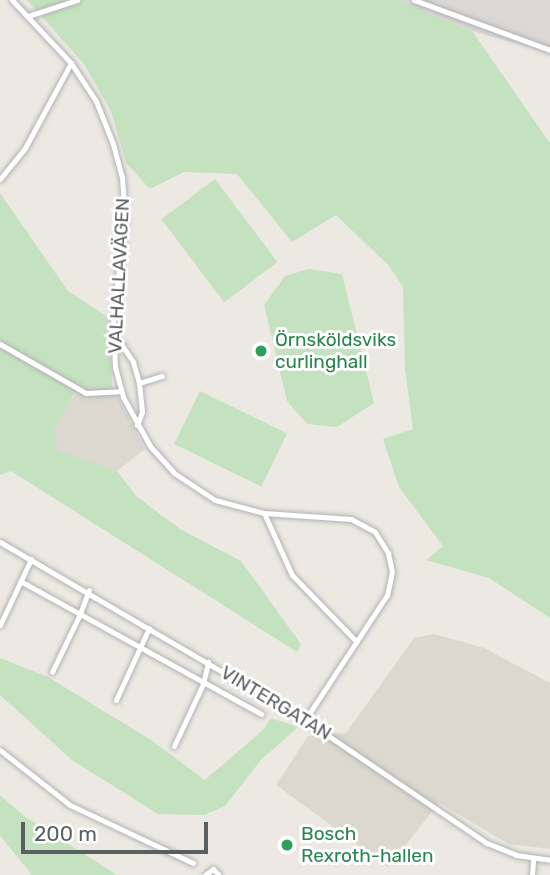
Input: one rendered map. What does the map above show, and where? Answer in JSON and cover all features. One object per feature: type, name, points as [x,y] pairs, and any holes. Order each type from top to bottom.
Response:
[{"type":"street","name":"VALHALLAVÄGEN","points":[[12,0],[71,63],[96,101],[122,177],[124,243],[113,332],[121,391],[137,425],[163,463],[191,486],[226,505],[264,513],[351,519],[381,539],[390,560],[390,585],[357,642],[305,720]]},
{"type":"street","points":[[28,16],[77,0]]},
{"type":"street","points":[[414,0],[550,50]]},
{"type":"street","points":[[0,179],[25,148],[71,63]]},
{"type":"street","points":[[113,332],[125,347],[139,383],[142,412],[137,425]]},
{"type":"street","points":[[0,344],[86,393],[121,391]]},
{"type":"street","points":[[139,383],[162,376]]},
{"type":"street","points":[[264,513],[292,575],[357,642]]},
{"type":"street","name":"VINTERGATAN","points":[[0,542],[89,590],[305,720],[487,843],[533,859],[550,860]]},
{"type":"street","points":[[0,625],[31,559]]},
{"type":"street","points":[[22,582],[261,714]]},
{"type":"street","points":[[52,673],[89,590]]},
{"type":"street","points":[[116,700],[149,628]]},
{"type":"street","points":[[174,746],[203,684],[208,662]]},
{"type":"street","points":[[0,750],[70,805],[193,863]]},
{"type":"street","points":[[531,875],[533,859]]},
{"type":"street","points":[[205,875],[213,869],[219,875]]},
{"type":"shaded area","points":[[398,0],[550,0],[550,53],[472,31]]},
{"type":"shaded area","points":[[80,386],[104,390],[112,386],[145,449],[117,471],[58,452],[41,425],[73,398]]},
{"type":"shaded area","points":[[434,634],[484,648],[550,683],[550,849],[509,844],[439,803],[388,867],[276,785],[308,736],[346,733],[414,638]]},
{"type":"green space","points":[[27,0],[398,0],[472,31],[550,143],[550,618],[489,578],[426,560],[443,546],[399,487],[383,439],[413,429],[405,369],[403,287],[389,266],[336,215],[292,242],[237,174],[184,172],[150,189],[126,163],[111,111],[84,64]]},
{"type":"green space","points":[[215,179],[278,262],[224,302],[161,219]]},
{"type":"green space","points":[[0,193],[68,291],[108,317],[112,386],[104,390],[79,386],[54,429],[58,451],[117,471],[136,496],[180,529],[241,561],[301,644],[297,652],[11,471],[0,475]]},
{"type":"green space","points":[[309,269],[342,274],[374,403],[337,427],[307,424],[287,401],[264,305],[285,276]]},
{"type":"green space","points":[[200,391],[287,434],[261,487],[174,444]]},
{"type":"green space","points":[[0,658],[48,677],[151,740],[205,780],[263,730],[271,718],[298,727],[261,760],[225,806],[204,815],[158,814],[72,760],[0,695]]},
{"type":"green space","points":[[0,795],[24,816],[117,875],[32,875],[0,836]]},
{"type":"place","name":"Örnsköldsviks curlinghall","points":[[261,351]]},
{"type":"place","name":"Bosch Rexroth-hallen","points":[[287,845]]}]
